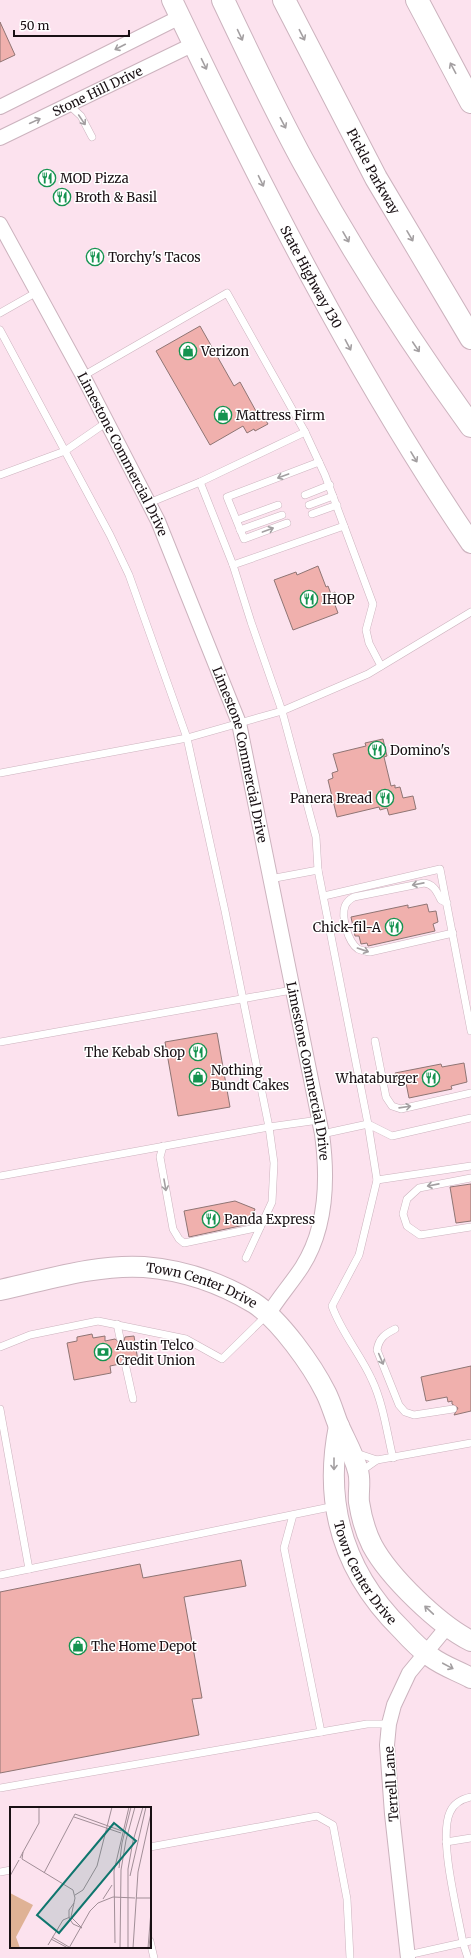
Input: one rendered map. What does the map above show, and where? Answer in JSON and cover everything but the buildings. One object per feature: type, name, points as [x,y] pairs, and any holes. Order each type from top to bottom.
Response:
[{"type":"highway","points":[[223,0],[283,122],[349,242],[394,314],[471,426]]},
{"type":"highway","name":"Pickle Parkway","points":[[284,0],[376,178],[471,338]]},
{"type":"highway","points":[[418,0],[471,102]]},
{"type":"street","name":"State Highway 130","points":[[176,8],[279,217],[366,377],[425,475],[471,544]]},
{"type":"street","points":[[0,107],[176,8]]},
{"type":"street","name":"Stone Hill Drive","points":[[0,138],[194,44]]},
{"type":"street","name":"Limestone Commercial Drive","points":[[0,224],[83,376],[158,521],[239,723],[322,1134],[326,1164],[325,1197],[316,1237],[302,1266],[268,1315]]},
{"type":"street","name":"Town Center Drive","points":[[0,1290],[94,1269],[144,1267],[192,1274],[254,1303],[268,1315],[302,1353],[326,1393],[359,1473],[359,1502],[372,1544],[390,1571],[447,1627],[471,1641]]},
{"type":"street","name":"Town Center Drive","points":[[339,1426],[334,1451],[335,1506],[353,1564],[369,1593],[389,1618],[426,1653],[471,1678]]},
{"type":"street","points":[[335,1506],[359,1502]]},
{"type":"street","name":"Terrell Lane","points":[[408,1957],[392,1814],[387,1745],[389,1724],[394,1705],[409,1673],[447,1627]]},
{"type":"lane","points":[[69,105],[81,116],[92,137]]},
{"type":"lane","points":[[0,313],[37,292]]},
{"type":"lane","points":[[83,376],[227,293],[305,432],[330,485],[373,604],[366,630],[369,643],[381,666]]},
{"type":"lane","points":[[0,330],[110,535],[129,575],[187,738],[207,824],[243,998],[269,1127],[274,1163],[272,1202],[246,1258]]},
{"type":"lane","points":[[0,475],[65,451],[107,422]]},
{"type":"lane","points":[[149,503],[200,482],[305,432]]},
{"type":"lane","points":[[287,523],[244,539],[227,497],[319,462]]},
{"type":"lane","points":[[200,482],[233,565],[282,711],[316,837],[318,870],[368,1124],[377,1180],[359,1255],[332,1306],[336,1318],[373,1381],[393,1458]]},
{"type":"lane","points":[[305,495],[330,485]]},
{"type":"lane","points":[[309,505],[333,496]]},
{"type":"lane","points":[[236,520],[278,505]]},
{"type":"lane","points":[[312,514],[337,505]]},
{"type":"lane","points":[[240,530],[282,514]]},
{"type":"lane","points":[[233,565],[344,526]]},
{"type":"lane","points":[[0,773],[187,738],[282,711],[368,674],[471,612]]},
{"type":"lane","points":[[324,896],[440,869],[471,1031]]},
{"type":"lane","points":[[270,879],[318,870]]},
{"type":"lane","points":[[447,903],[441,900],[437,890],[428,883],[424,883],[354,897],[348,901],[344,907],[345,921],[351,942],[358,950],[370,952],[453,933]]},
{"type":"lane","points":[[0,1042],[292,990]]},
{"type":"lane","points":[[375,1042],[386,1096],[392,1106],[401,1109],[471,1092]]},
{"type":"lane","points":[[322,1134],[368,1124],[392,1136],[471,1118]]},
{"type":"lane","points":[[0,1176],[269,1127],[318,1120]]},
{"type":"lane","points":[[163,1146],[160,1157],[173,1230],[179,1239],[184,1242],[260,1227]]},
{"type":"lane","points":[[377,1180],[471,1166]]},
{"type":"lane","points":[[471,1178],[419,1188],[407,1199],[403,1214],[408,1226],[420,1235],[471,1227]]},
{"type":"lane","points":[[0,1347],[30,1335],[98,1321],[186,1339],[222,1359],[268,1315]]},
{"type":"lane","points":[[117,1324],[120,1338]]},
{"type":"lane","points":[[395,1329],[384,1334],[378,1343],[377,1350],[399,1405],[405,1412],[414,1415],[453,1409]]},
{"type":"lane","points":[[125,1363],[133,1399]]},
{"type":"lane","points":[[0,1408],[29,1569]]},
{"type":"lane","points":[[351,1452],[377,1460],[471,1443]]},
{"type":"lane","points":[[359,1473],[377,1460]]},
{"type":"lane","points":[[0,1575],[335,1506]]},
{"type":"lane","points":[[293,1515],[284,1548],[321,1732]]},
{"type":"lane","points":[[0,1788],[367,1724],[389,1724]]},
{"type":"lane","points":[[468,1958],[463,1943],[445,1832],[450,1812],[460,1799],[471,1797]]},
{"type":"lane","points":[[151,1847],[317,1816],[333,1825],[347,1899],[350,1958]]},
{"type":"lane","points":[[446,1842],[471,1838]]},
{"type":"lane","points":[[0,1872],[10,1870]]},
{"type":"lane","points":[[408,1957],[471,1941]]},
{"type":"lane","points":[[151,1944],[154,1958]]},
{"type":"place","name":"MOD Pizza","points":[[47,178]]},
{"type":"place","name":"Broth & Basil","points":[[62,197]]},
{"type":"place","name":"Torchy's Tacos","points":[[95,257]]},
{"type":"place","name":"Verizon","points":[[188,351]]},
{"type":"place","name":"Mattress Firm","points":[[223,415]]},
{"type":"place","name":"IHOP","points":[[309,599]]},
{"type":"place","name":"Domino's","points":[[377,750]]},
{"type":"place","name":"Panera Bread","points":[[385,798]]},
{"type":"place","name":"Chick-fil-A","points":[[394,927]]},
{"type":"place","name":"The Kebab Shop","points":[[198,1052]]},
{"type":"place","name":"Nothing Bundt Cakes","points":[[198,1077]]},
{"type":"place","name":"Whataburger","points":[[431,1078]]},
{"type":"place","name":"Panda Express","points":[[211,1219]]},
{"type":"place","name":"Austin Telco Credit Union","points":[[103,1352]]},
{"type":"place","name":"The Home Depot","points":[[78,1646]]}]
